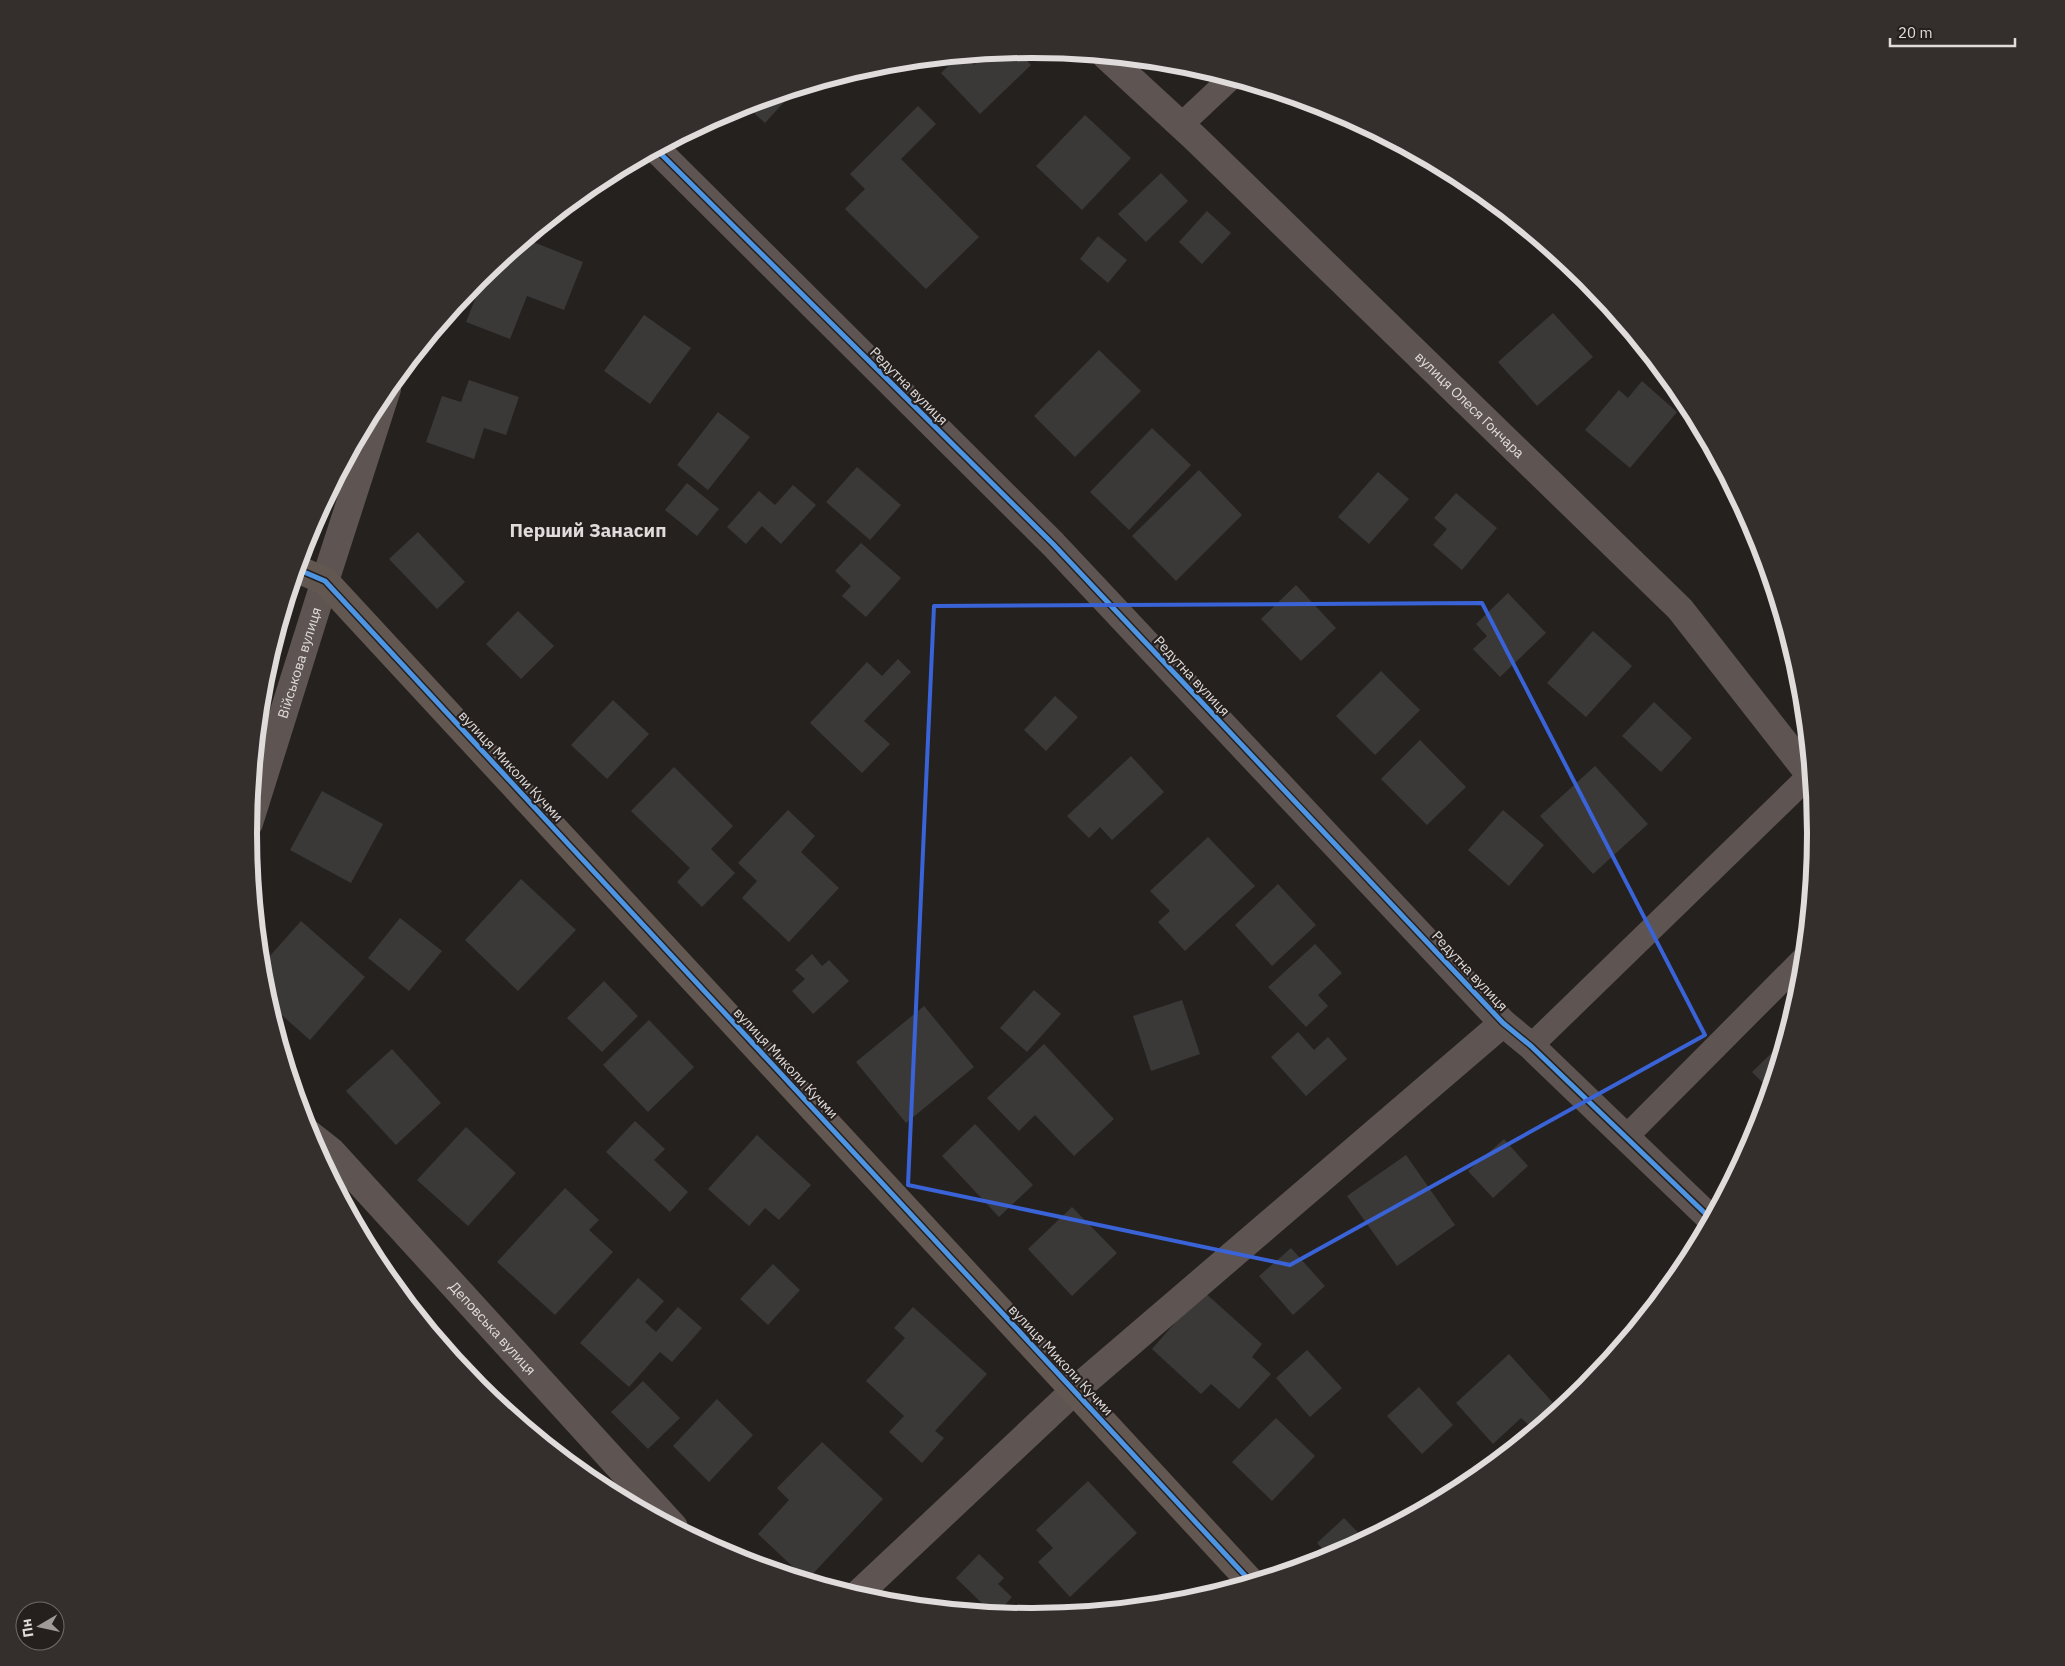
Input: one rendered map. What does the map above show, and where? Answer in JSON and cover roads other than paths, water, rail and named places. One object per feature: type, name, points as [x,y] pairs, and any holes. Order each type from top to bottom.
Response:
[{"type":"street","name":"вулиця Олеся Гончара","points":[[1112,62],[1181,125],[1680,609],[1805,768]]},
{"type":"street","name":"Редутна вулиця","points":[[659,153],[1053,544],[1503,1023],[1531,1046],[1707,1215]]},
{"type":"street","name":"Військова вулиця","points":[[259,792],[324,581],[377,420]]},
{"type":"street","name":"вулиця Миколи Кучми","points":[[303,572],[324,581],[1247,1578]]},
{"type":"street","points":[[863,1590],[1074,1390],[1503,1023]]},
{"type":"street","name":"Деповська вулиця","points":[[323,1144],[331,1151],[662,1514]]},
{"type":"lane","points":[[1181,125],[1226,82]]},
{"type":"lane","points":[[1531,1046],[1806,779]]},
{"type":"lane","points":[[1626,1137],[1796,966]]},
{"type":"district","name":"Перший Занасип","points":[[588,530]]}]
